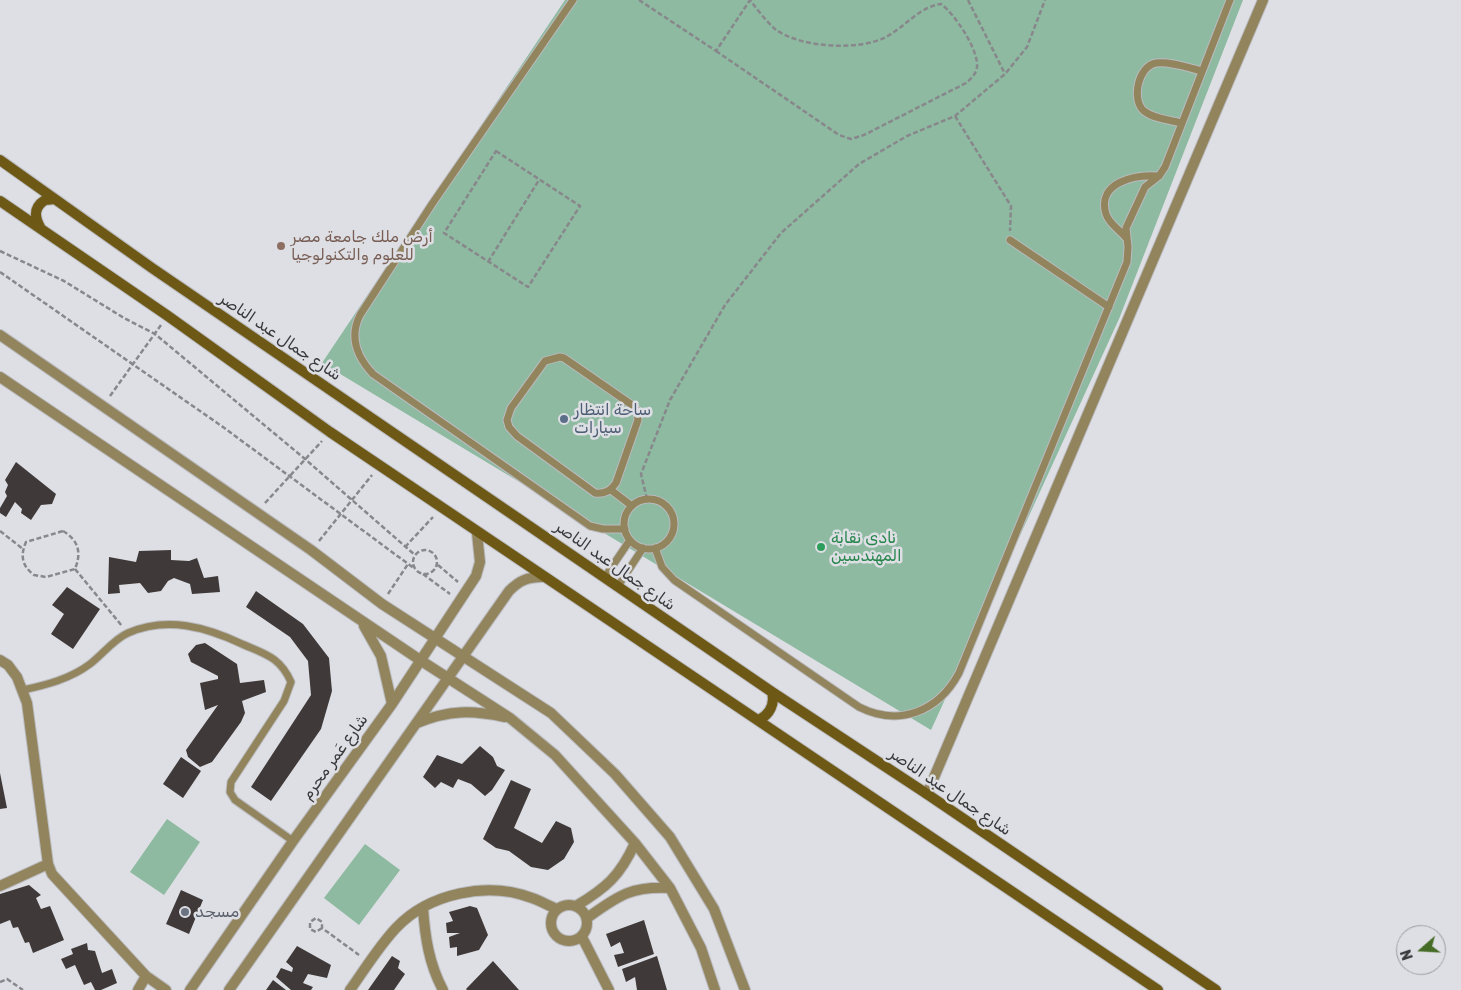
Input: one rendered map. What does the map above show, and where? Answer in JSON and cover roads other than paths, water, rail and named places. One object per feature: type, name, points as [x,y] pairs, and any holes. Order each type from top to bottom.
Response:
[{"type":"main road","name":"شارع جمال عبد الناصر","points":[[0,160],[772,692],[927,794],[1216,990]]},
{"type":"main road","points":[[40,227],[36,217],[37,207],[45,200],[55,199]]},
{"type":"main road","points":[[0,201],[168,316],[330,432],[442,509],[759,720],[1158,990]]},
{"type":"main road","points":[[759,720],[767,715],[772,706],[772,692]]},
{"type":"street","points":[[927,794],[1264,0]]},
{"type":"street","points":[[0,335],[311,550],[382,604],[464,655],[551,713],[614,774],[670,837],[714,909],[745,990]]},
{"type":"street","points":[[0,377],[420,660],[510,718],[555,755],[634,843],[670,888],[701,948],[715,990]]},
{"type":"street","name":"شارع عَمر محرم","points":[[190,990],[293,841],[392,704],[476,576],[480,562],[477,532]]},
{"type":"street","points":[[229,990],[449,678],[508,591],[518,582],[531,577],[542,576]]},
{"type":"street","points":[[359,619],[371,636],[381,656],[392,704]]},
{"type":"street","points":[[0,660],[8,665],[23,690],[27,703],[48,864],[59,883],[146,976],[166,990]]},
{"type":"street","points":[[416,723],[438,714],[462,711],[510,718]]},
{"type":"street","points":[[576,906],[600,891],[615,878],[626,862],[634,843]]},
{"type":"street","points":[[0,886],[48,864]]},
{"type":"street","points":[[587,918],[628,892],[647,887],[670,888]]},
{"type":"street","points":[[350,990],[397,927],[423,908],[451,895],[478,890],[505,891],[532,897],[557,909],[569,905],[576,906],[585,913],[587,918],[588,925],[582,937],[568,942],[556,936],[551,922],[557,909]]},
{"type":"street","points":[[423,908],[425,942],[435,975],[443,990]]},
{"type":"street","points":[[582,937],[609,990]]},
{"type":"street","points":[[138,990],[146,976]]},
{"type":"lane","points":[[573,0],[432,204],[360,315],[354,335],[361,358],[373,374],[590,526],[603,529],[625,528]]},
{"type":"lane","points":[[655,548],[662,567],[674,580],[859,707],[884,716],[910,715],[923,710],[944,695],[959,673],[1127,262],[1128,240],[1126,228],[1146,187],[1159,176],[1165,167],[1230,0]]},
{"type":"lane","points":[[1182,123],[1151,115],[1140,107],[1137,95],[1143,74],[1150,65],[1160,63],[1202,71]]},
{"type":"lane","points":[[1128,240],[1111,223],[1106,214],[1106,201],[1111,189],[1120,181],[1132,177],[1145,175],[1159,176]]},
{"type":"lane","points":[[1010,240],[1109,307]]},
{"type":"lane","points":[[564,358],[637,410],[638,420],[616,483],[611,490],[604,494],[595,493],[517,436],[508,427],[507,420],[511,408],[545,362],[550,359],[564,358]]},
{"type":"lane","points":[[611,490],[632,506]]},
{"type":"lane","points":[[647,499],[663,503],[673,516],[674,524],[669,540],[655,548],[644,548],[630,540],[625,528],[627,512],[632,506],[647,499]]},
{"type":"lane","points":[[605,577],[630,540]]},
{"type":"lane","points":[[618,586],[644,548]]},
{"type":"lane","points":[[23,690],[46,685],[75,673],[88,665],[127,633],[158,626],[185,625],[212,630],[276,659],[286,669],[291,682],[284,701],[230,787],[235,800],[293,841]]},
{"type":"place","name":"أرض ملك جامعة مصر للعلوم والتكنولوجيا","points":[[281,246]]},
{"type":"place","name":"ساحة انتظار سيارات","points":[[564,419]]},
{"type":"place","name":"نادى نقابة المهندسين","points":[[821,547]]},
{"type":"place","name":"مسجد","points":[[185,912]]}]
